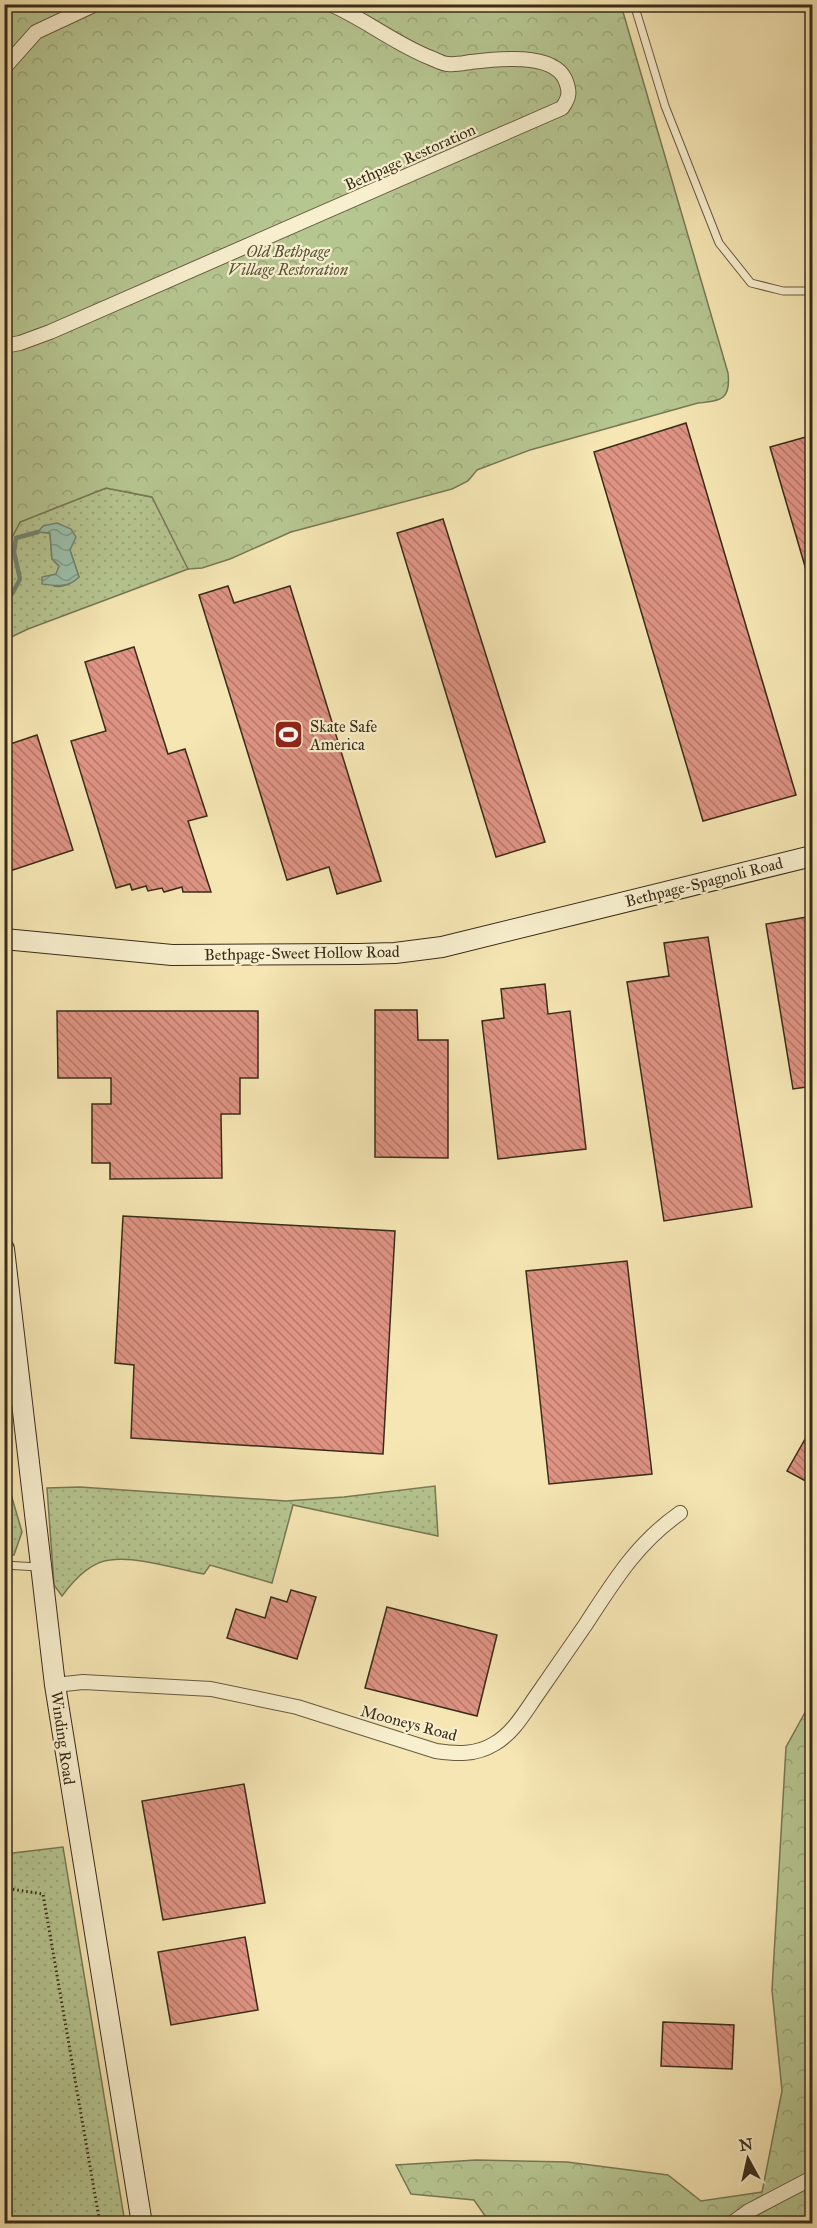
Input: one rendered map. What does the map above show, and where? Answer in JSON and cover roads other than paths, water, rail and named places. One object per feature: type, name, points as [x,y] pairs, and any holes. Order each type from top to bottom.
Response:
[{"type":"street","points":[[4,68],[36,32],[96,4]]},
{"type":"street","name":"Bethpage Restoration","points":[[4,346],[50,332],[508,132],[562,108],[569,99],[568,88],[562,74],[550,64],[532,60],[493,59],[448,64],[412,51],[330,4]]},
{"type":"street","name":"Bethpage-Spagnoli Road","points":[[595,909],[813,856]]},
{"type":"street","name":"Bethpage-Sweet Hollow Road","points":[[4,939],[172,955],[395,953],[442,947],[595,909]]},
{"type":"street","name":"Winding Road","points":[[4,1249],[55,1685],[142,2223]]},
{"type":"street","name":"Mooneys Road","points":[[55,1685],[83,1682],[211,1689],[297,1707],[436,1751],[458,1754],[475,1752],[495,1744],[512,1729],[568,1651],[624,1564],[642,1544],[680,1513]]},
{"type":"street","points":[[731,2223],[749,2211],[813,2178]]},
{"type":"lane","points":[[634,4],[665,106],[719,243],[750,283],[783,291],[813,291]]},
{"type":"lane","points":[[4,1565],[41,1567]]},
{"type":"water","points":[[57,523],[71,529],[76,537],[70,550],[79,577],[66,585],[57,586],[42,584],[42,577],[56,574],[59,566],[52,559],[50,533],[38,532],[43,526]]},
{"type":"waterway","points":[[4,595],[12,594],[20,579],[14,552],[16,538],[38,532]]},
{"type":"place","name":"Skate Safe America","points":[[289,735]]},
{"type":"park label","name":"Old Bethpage Village Restoration","points":[[288,260]]}]
